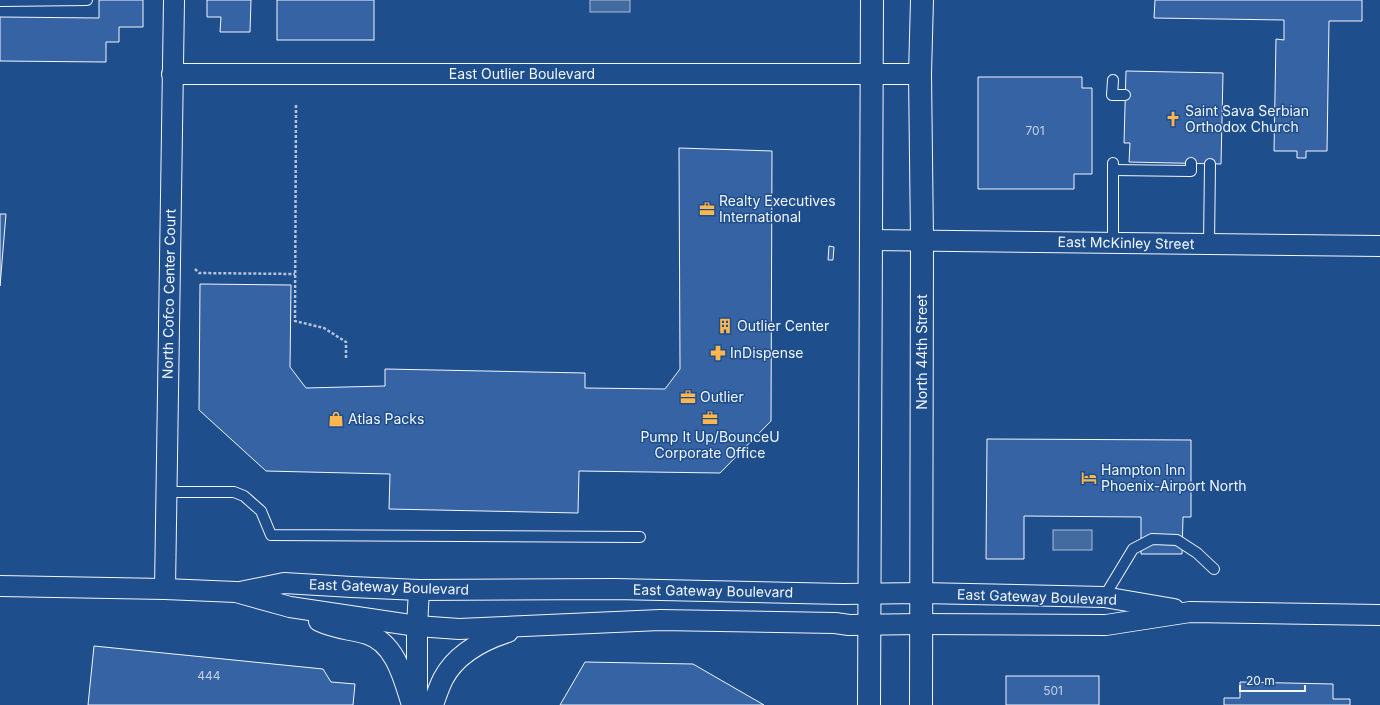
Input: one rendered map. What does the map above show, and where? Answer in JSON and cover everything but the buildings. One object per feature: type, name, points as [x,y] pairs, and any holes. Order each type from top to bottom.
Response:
[{"type":"main road","points":[[869,705],[872,0]]},
{"type":"main road","name":"North 44th Street","points":[[921,705],[922,240],[920,74],[922,0]]},
{"type":"street","name":"North Cofco Center Court","points":[[165,589],[174,0]]},
{"type":"street","name":"East Outlier Boulevard","points":[[172,74],[872,74]]},
{"type":"street","points":[[872,74],[920,74]]},
{"type":"street","name":"East McKinley Street","points":[[871,240],[1380,246]]},
{"type":"street","name":"East Gateway Boulevard","points":[[0,586],[236,592],[284,583],[419,590],[615,589],[921,593],[1104,597],[1190,612],[1380,615]]},
{"type":"street","points":[[417,705],[417,626],[419,590]]},
{"type":"street","name":"East Gateway Boulevard","points":[[236,592],[290,607],[417,626],[459,629],[660,620],[827,623],[849,625],[1106,625],[1190,612]]},
{"type":"street","name":"East Gateway Boulevard","points":[[290,607],[332,627],[369,634],[381,642],[394,655],[401,669],[412,705]]},
{"type":"street","points":[[433,705],[444,678],[463,656],[475,646],[495,636],[527,626]]},
{"type":"lane","points":[[0,0],[86,0]]},
{"type":"lane","points":[[1112,80],[1112,95],[1125,95]]},
{"type":"lane","points":[[1112,243],[1112,166],[1191,171],[1191,163]]},
{"type":"lane","points":[[1209,244],[1210,164]]},
{"type":"lane","points":[[166,492],[234,492],[244,496],[261,511],[271,535],[640,537]]},
{"type":"lane","points":[[1104,597],[1133,549],[1152,539],[1177,540],[1197,553],[1214,569]]},
{"type":"path","points":[[296,105],[295,321],[324,328],[346,342],[346,360]]},
{"type":"path","points":[[195,269],[199,273],[295,274]]},
{"type":"water","points":[[590,0],[630,0],[630,12],[590,12]]},
{"type":"water","points":[[1053,530],[1092,530],[1092,550],[1053,550]]},
{"type":"place","name":"Saint Sava Serbian Orthodox Church","points":[[1173,119]]},
{"type":"place","name":"Realty Executives International","points":[[707,209]]},
{"type":"place","name":"Outlier Center","points":[[725,326]]},
{"type":"place","name":"InDispense","points":[[718,353]]},
{"type":"place","name":"Outlier","points":[[688,397]]},
{"type":"place","name":"Pump It Up/BounceU Corporate Office","points":[[710,418]]},
{"type":"place","name":"Atlas Packs","points":[[336,419]]},
{"type":"place","name":"Hampton Inn Phoenix-Airport North","points":[[1089,478]]}]
